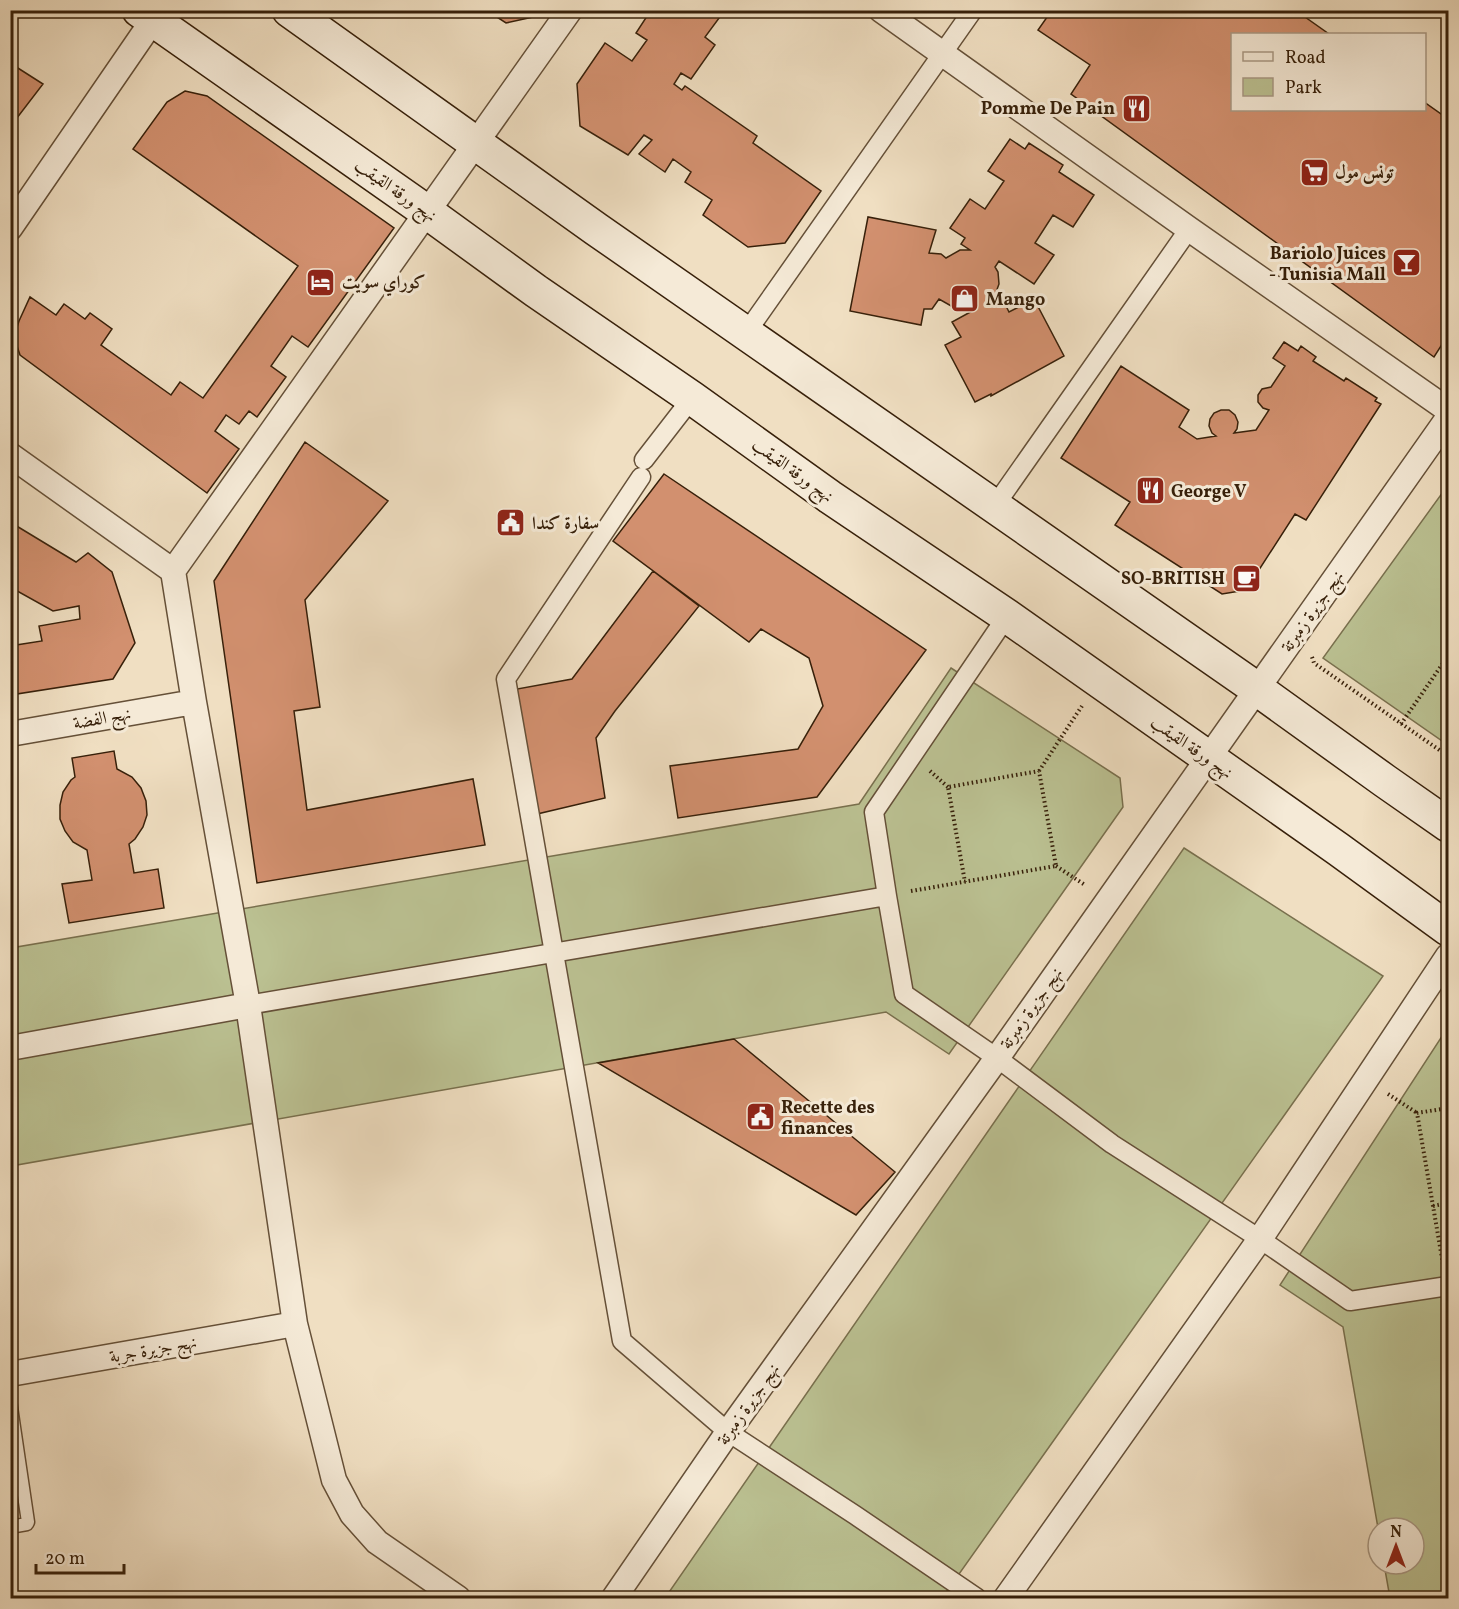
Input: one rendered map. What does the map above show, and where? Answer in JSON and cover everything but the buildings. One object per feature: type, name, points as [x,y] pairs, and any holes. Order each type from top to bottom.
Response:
[{"type":"main road","points":[[289,10],[475,145],[1449,825]]},
{"type":"main road","name":"نهج ورقة القيقب","points":[[146,15],[536,291],[692,398],[830,497],[1007,616],[1449,928]]},
{"type":"street","points":[[458,1599],[377,1542],[352,1514],[334,1480],[295,1324],[248,1005],[173,571],[570,10]]},
{"type":"street","points":[[881,10],[1449,410]]},
{"type":"street","points":[[746,333],[972,10]]},
{"type":"street","points":[[10,228],[146,15]]},
{"type":"street","points":[[994,507],[1190,229]]},
{"type":"street","points":[[692,398],[506,679],[622,1341],[728,1431],[977,1599]]},
{"type":"street","name":"نهج جزيرة زمبرتة","points":[[614,1599],[728,1431],[997,1058],[1449,418]]},
{"type":"street","points":[[10,455],[173,571]]},
{"type":"street","points":[[1007,616],[874,812],[904,994],[997,1058],[1112,1144],[1260,1239],[1350,1301],[1448,1290]]},
{"type":"street","name":"نهج الفضة","points":[[10,734],[194,702]]},
{"type":"street","points":[[10,1048],[887,896]]},
{"type":"street","points":[[1006,1599],[1260,1239],[1449,956]]},
{"type":"street","name":"نهج جزيرة جربة","points":[[10,1374],[295,1324]]},
{"type":"lane","points":[[10,1400],[28,1521],[27,1524],[10,1527]]},
{"type":"path","points":[[1310,654],[1314,663],[1449,756]]},
{"type":"path","points":[[1401,724],[1449,656]]},
{"type":"path","points":[[1056,866],[1039,771],[1099,681]]},
{"type":"path","points":[[964,882],[948,787],[1039,771]]},
{"type":"path","points":[[887,896],[1056,866],[1108,900]]},
{"type":"path","points":[[1365,1080],[1417,1113],[1449,1108]]},
{"type":"path","points":[[1417,1113],[1448,1290]]},
{"type":"path","points":[[1433,1206],[1449,1203]]},
{"type":"green space","points":[[1448,485],[1448,745],[1323,658]]},
{"type":"green space","points":[[951,668],[1120,778],[1123,807],[949,1054],[886,1012],[11,1166],[11,948],[859,804]]},
{"type":"green space","points":[[1184,848],[1383,976],[942,1598],[665,1598]]},
{"type":"green space","points":[[1448,1027],[1448,1598],[1390,1598],[1386,1576],[1426,1576],[1426,1516],[1376,1516],[1343,1327],[1280,1285]]},
{"type":"place","name":"Pomme De Pain","points":[[1136,108]]},
{"type":"place","name":"تونس مول","points":[[1314,172]]},
{"type":"place","name":"Bariolo Juices - Tunisia Mall","points":[[1407,263]]},
{"type":"place","name":"كوراي سويت","points":[[321,282]]},
{"type":"place","name":"Mango","points":[[965,299]]},
{"type":"place","name":"George V","points":[[1150,491]]},
{"type":"place","name":"سفارة كندا","points":[[511,523]]},
{"type":"place","name":"SO-BRITISH","points":[[1246,578]]},
{"type":"place","name":"Recette des finances","points":[[760,1117]]}]
